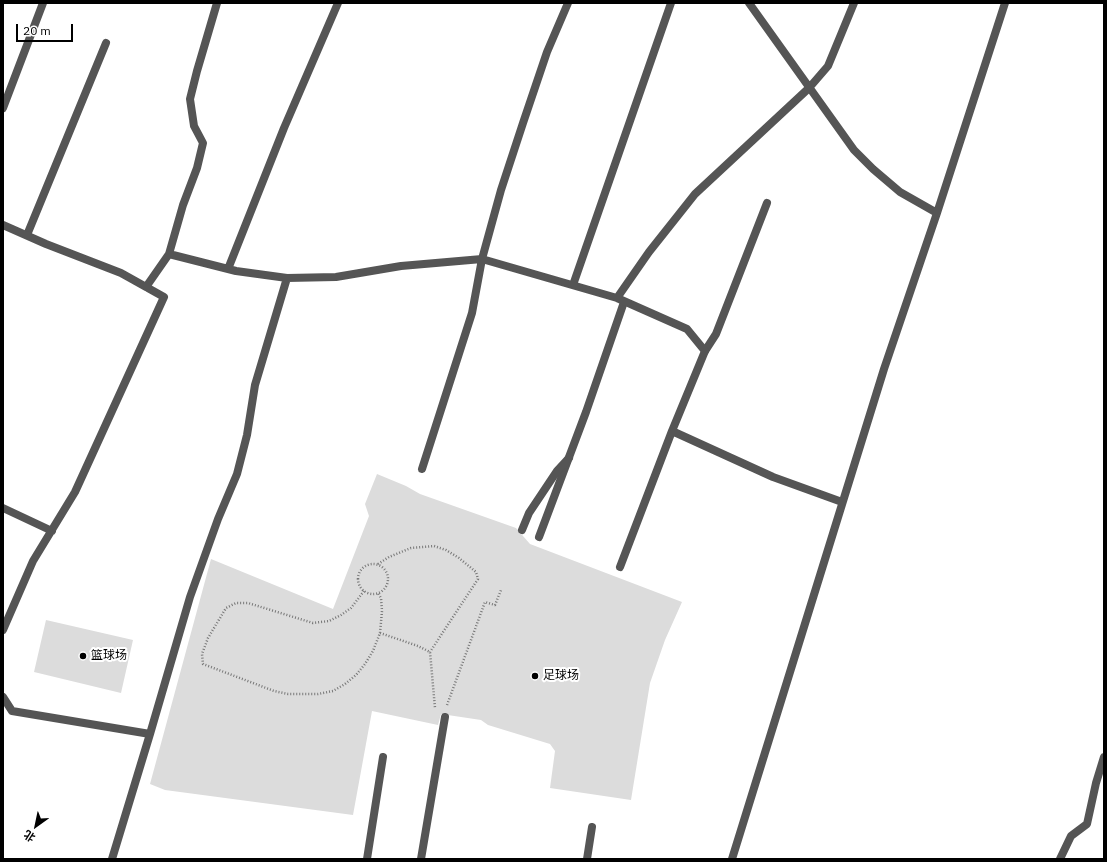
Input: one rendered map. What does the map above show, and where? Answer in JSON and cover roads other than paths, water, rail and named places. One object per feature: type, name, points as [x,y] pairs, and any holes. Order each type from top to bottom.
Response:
[{"type":"street","points":[[3,108],[43,3]]},
{"type":"street","points":[[146,287],[170,254],[183,205],[197,168],[203,143],[194,126],[190,100],[217,3]]},
{"type":"street","points":[[228,269],[284,128],[338,3]]},
{"type":"street","points":[[422,469],[472,313],[482,259],[501,190],[522,123],[568,3]]},
{"type":"street","points":[[573,285],[671,3]]},
{"type":"street","points":[[749,3],[854,150],[873,169],[900,192],[937,213]]},
{"type":"street","points":[[540,537],[569,458],[620,300],[649,252],[695,194],[809,88],[828,66],[854,3]]},
{"type":"street","points":[[732,859],[884,369],[937,213],[1005,3]]},
{"type":"street","points":[[27,235],[106,43]]},
{"type":"street","points":[[620,567],[672,431],[705,351],[716,334],[767,203]]},
{"type":"street","points":[[3,225],[121,273],[164,297],[75,492],[33,561],[3,630]]},
{"type":"street","points":[[170,254],[228,269],[287,278],[336,277],[401,266],[482,259],[620,300],[687,329],[705,351]]},
{"type":"street","points":[[112,859],[190,597],[218,519],[237,474],[247,435],[255,385],[287,278]]},
{"type":"street","points":[[672,431],[772,477],[842,502]]},
{"type":"street","points":[[522,530],[530,513],[545,489],[557,471],[569,458]]},
{"type":"street","points":[[3,508],[52,531]]},
{"type":"street","points":[[3,697],[12,711],[150,734]]},
{"type":"street","points":[[421,859],[445,717]]},
{"type":"street","points":[[367,859],[383,757]]},
{"type":"street","points":[[1060,859],[1071,836],[1087,824],[1096,783],[1104,757]]},
{"type":"street","points":[[587,859],[592,827]]},
{"type":"place","name":"篮球场","points":[[83,656]]},
{"type":"place","name":"足球场","points":[[535,676]]}]
